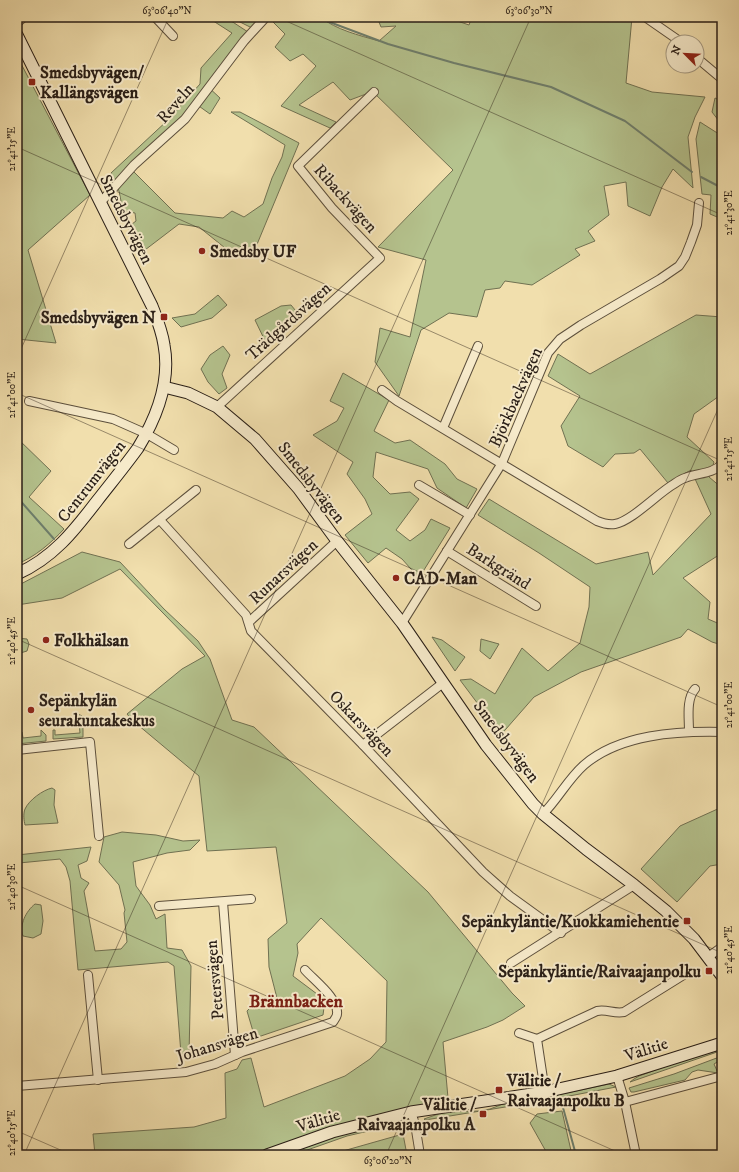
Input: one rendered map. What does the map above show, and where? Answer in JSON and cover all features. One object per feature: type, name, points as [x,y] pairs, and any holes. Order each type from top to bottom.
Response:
[{"type":"main road","name":"Smedsbyvägen","points":[[17,35],[152,306],[164,345],[166,362],[164,387],[188,393],[217,407],[255,439],[276,461],[402,623],[486,745],[533,804],[586,849],[666,911],[694,939],[722,976]]},
{"type":"main road","name":"Centrumvägen","points":[[17,574],[44,559],[70,536],[138,448],[147,434],[158,411],[164,387]]},
{"type":"main road","name":"Välitie","points":[[708,1046],[722,1036]]},
{"type":"main road","name":"Välitie","points":[[267,1155],[332,1132],[411,1112],[545,1092],[617,1076],[679,1057],[708,1046],[722,1043]]},
{"type":"street","points":[[17,23],[24,17]]},
{"type":"street","points":[[155,17],[173,36]]},
{"type":"street","name":"Reveln","points":[[100,203],[134,165],[186,120],[244,41],[266,17]]},
{"type":"street","points":[[645,17],[669,34]]},
{"type":"street","points":[[705,65],[722,79]]},
{"type":"street","name":"Ribackvägen","points":[[374,92],[298,166],[332,208],[380,258]]},
{"type":"street","name":"Björkbackvägen","points":[[402,623],[502,464],[548,353],[560,339],[581,325],[660,279],[679,266],[685,257],[697,225],[699,203]]},
{"type":"street","name":"Trädgårdsvägen","points":[[217,407],[380,258]]},
{"type":"street","points":[[443,428],[478,346]]},
{"type":"street","points":[[382,390],[597,521],[606,524],[615,524],[627,518],[672,484],[685,478],[719,468],[722,464]]},
{"type":"street","points":[[29,401],[113,419],[147,434],[174,450]]},
{"type":"street","points":[[419,484],[470,515]]},
{"type":"street","points":[[129,544],[196,490]]},
{"type":"street","name":"Oskarsvägen","points":[[160,520],[246,615],[251,631],[363,745],[483,872],[510,896],[561,933]]},
{"type":"street","name":"Runarsvägen","points":[[249,622],[337,541]]},
{"type":"street","name":"Barkgränd","points":[[447,551],[536,606]]},
{"type":"street","points":[[363,745],[443,683]]},
{"type":"street","points":[[689,732],[689,701],[691,693],[695,688]]},
{"type":"street","points":[[543,814],[579,771],[594,758],[614,748],[649,736],[689,732],[722,732]]},
{"type":"street","points":[[17,750],[90,742],[99,836]]},
{"type":"street","points":[[511,963],[561,933],[634,885]]},
{"type":"street","points":[[159,906],[251,899]]},
{"type":"street","name":"Petersvägen","points":[[223,902],[235,1055]]},
{"type":"street","points":[[708,957],[722,947]]},
{"type":"street","name":"Johansvägen","points":[[17,1086],[186,1072],[215,1064],[235,1055],[333,1022],[337,1016],[337,1006],[332,997],[304,970]]},
{"type":"street","points":[[519,1033],[537,1039],[597,1011],[604,1009],[616,1013],[624,1012],[686,974]]},
{"type":"street","points":[[88,976],[98,1080]]},
{"type":"street","points":[[537,1039],[545,1092]]},
{"type":"street","points":[[617,1076],[625,1102],[636,1155]]},
{"type":"street","points":[[625,1102],[722,1076]]},
{"type":"street","points":[[411,1112],[415,1124],[420,1155]]},
{"type":"green space","points":[[207,17],[225,17],[248,32],[206,85],[220,98],[210,114],[196,104],[130,168],[175,213],[223,218],[232,211],[244,217],[263,204],[272,178],[282,157],[285,145],[231,112],[240,112],[299,143],[253,254],[235,256],[199,227],[179,224],[141,253],[128,227],[136,221],[135,213],[123,211],[119,191],[111,173],[169,119],[200,84],[201,68],[232,33]]},
{"type":"green space","points":[[230,17],[262,17],[252,28]]},
{"type":"green space","points":[[320,17],[341,29],[379,41],[396,26],[381,27],[377,17],[446,17],[469,25],[472,17],[498,17],[514,19],[515,17],[632,17],[626,83],[652,92],[705,97],[695,117],[688,137],[693,188],[673,169],[662,187],[650,216],[628,206],[626,182],[604,186],[609,215],[588,231],[595,241],[575,249],[580,255],[532,285],[505,281],[500,288],[485,290],[477,317],[449,313],[421,330],[399,396],[375,362],[380,328],[410,337],[426,260],[378,247],[453,170],[371,90],[366,94],[350,100],[333,82],[299,105],[336,122],[330,128],[281,106],[316,66],[303,54],[290,61],[275,47],[285,34],[269,18]]},
{"type":"green space","points":[[17,56],[90,195],[28,250],[56,343],[17,339]]},
{"type":"green space","points":[[715,98],[722,101],[722,125],[712,112]]},
{"type":"green space","points":[[700,122],[722,136],[722,219],[710,214],[711,195],[702,194],[696,139]]},
{"type":"green space","points":[[218,295],[227,305],[212,318],[181,327],[172,318],[195,314]]},
{"type":"green space","points":[[291,305],[300,316],[268,347],[255,320],[281,306]]},
{"type":"green space","points":[[696,315],[722,317],[722,394],[694,414],[687,437],[714,462],[709,477],[722,488],[722,553],[683,578],[710,602],[708,619],[722,625],[722,645],[712,642],[688,629],[681,637],[581,672],[534,697],[499,737],[481,717],[484,712],[460,680],[471,679],[495,694],[522,648],[548,671],[580,643],[589,607],[590,587],[478,515],[489,499],[596,564],[648,552],[653,575],[711,514],[691,470],[668,483],[640,449],[634,453],[615,454],[603,467],[568,446],[561,426],[580,396],[548,376],[558,354],[590,374]]},
{"type":"green space","points":[[223,346],[230,355],[222,374],[227,388],[219,394],[208,382],[201,369],[210,355]]},
{"type":"green space","points":[[343,373],[389,400],[374,431],[395,443],[410,440],[445,464],[457,479],[477,489],[466,508],[437,488],[428,469],[376,452],[373,477],[390,494],[410,492],[419,499],[396,530],[410,541],[425,530],[431,519],[450,528],[419,578],[402,559],[386,548],[368,563],[345,535],[372,514],[365,499],[347,474],[353,462],[313,435],[337,421],[344,408],[330,401]]},
{"type":"green space","points":[[17,438],[51,471],[29,497],[64,529],[30,558],[17,564]]},
{"type":"green space","points":[[82,552],[120,562],[164,609],[198,641],[210,659],[232,720],[254,727],[428,892],[512,993],[525,1006],[503,1020],[443,1042],[448,1098],[447,1102],[273,1147],[253,1155],[95,1155],[93,1134],[194,1127],[226,1118],[225,1073],[237,1069],[242,1060],[251,1058],[264,1107],[345,1076],[370,1059],[386,1042],[387,981],[321,918],[297,944],[298,953],[293,976],[325,1000],[323,1015],[255,1038],[247,1011],[251,1007],[278,1002],[269,967],[268,939],[287,923],[276,847],[207,851],[199,776],[132,720],[127,714],[182,669],[205,656],[120,569],[62,598],[17,605],[17,586]]},
{"type":"green space","points":[[432,637],[442,640],[465,657],[455,671]]},
{"type":"green space","points":[[17,638],[27,639],[29,644],[27,651],[17,654]]},
{"type":"green space","points":[[481,639],[499,644],[490,659],[480,651]]},
{"type":"green space","points":[[78,714],[82,716],[83,737],[53,739],[53,730],[55,730],[55,735],[80,733]]},
{"type":"green space","points":[[41,730],[46,735],[46,741],[17,744],[17,732],[22,732],[23,738],[41,736]]},
{"type":"green space","points":[[52,788],[55,790],[54,805],[58,823],[25,825],[24,813],[27,806],[37,796]]},
{"type":"green space","points":[[722,807],[722,864],[710,866],[677,902],[641,869],[680,826]]},
{"type":"green space","points":[[122,832],[156,835],[183,841],[200,840],[190,850],[167,853],[133,862],[136,886],[150,905],[156,919],[165,914],[167,948],[182,950],[191,966],[189,1055],[181,1054],[174,966],[168,962],[78,970],[70,881],[66,867],[60,859],[19,863],[17,855],[91,847],[87,861],[78,865],[81,878],[89,883],[84,891],[95,951],[121,949],[127,942],[125,910],[119,885],[99,862],[104,837]]},
{"type":"green space","points":[[35,904],[41,905],[43,921],[41,934],[33,938],[23,936],[22,927],[24,918]]},
{"type":"green space","points":[[722,1046],[722,1050],[720,1051],[630,1082],[639,1076]]},
{"type":"green space","points":[[722,1056],[722,1059],[714,1064],[718,1073],[698,1070],[692,1072],[685,1080],[634,1092],[631,1092],[629,1088],[674,1074]]},
{"type":"green space","points":[[609,1084],[616,1087],[538,1102],[538,1099]]},
{"type":"green space","points":[[530,1100],[530,1103],[425,1120],[424,1119],[444,1112],[479,1111],[503,1104]]},
{"type":"green space","points":[[562,1111],[572,1155],[548,1155],[530,1123],[537,1114]]},
{"type":"green space","points":[[402,1120],[403,1123],[347,1136],[293,1155],[284,1155],[346,1133]]},
{"type":"green space","points":[[403,1134],[407,1155],[336,1155],[336,1153]]},
{"type":"waterway","points":[[316,17],[388,44],[454,63],[551,87],[625,121],[692,172]]},
{"type":"waterway","points":[[701,177],[722,188]]},
{"type":"waterway","points":[[17,497],[54,539]]},
{"type":"waterway","points":[[562,1104],[576,1155]]},
{"type":"place","name":"Smedsbyvägen/ Kallängsvägen","points":[[32,82]]},
{"type":"place","name":"Smedsby UF","points":[[202,251]]},
{"type":"place","name":"Smedsbyvägen N","points":[[164,317]]},
{"type":"place","name":"CAD-Man","points":[[396,578]]},
{"type":"place","name":"Folkhälsan","points":[[46,640]]},
{"type":"place","name":"Sepänkylän seurakuntakeskus","points":[[31,710]]},
{"type":"place","name":"Sepänkyläntie/Kuokkamiehentie","points":[[687,921]]},
{"type":"place","name":"Sepänkyläntie/Raivaajanpolku","points":[[709,971]]},
{"type":"place","name":"Välitie / Raivaajanpolku B","points":[[499,1090]]},
{"type":"place","name":"Välitie / Raivaajanpolku A","points":[[483,1114]]},
{"type":"district","name":"Brännbacken","points":[[296,1001]]}]
